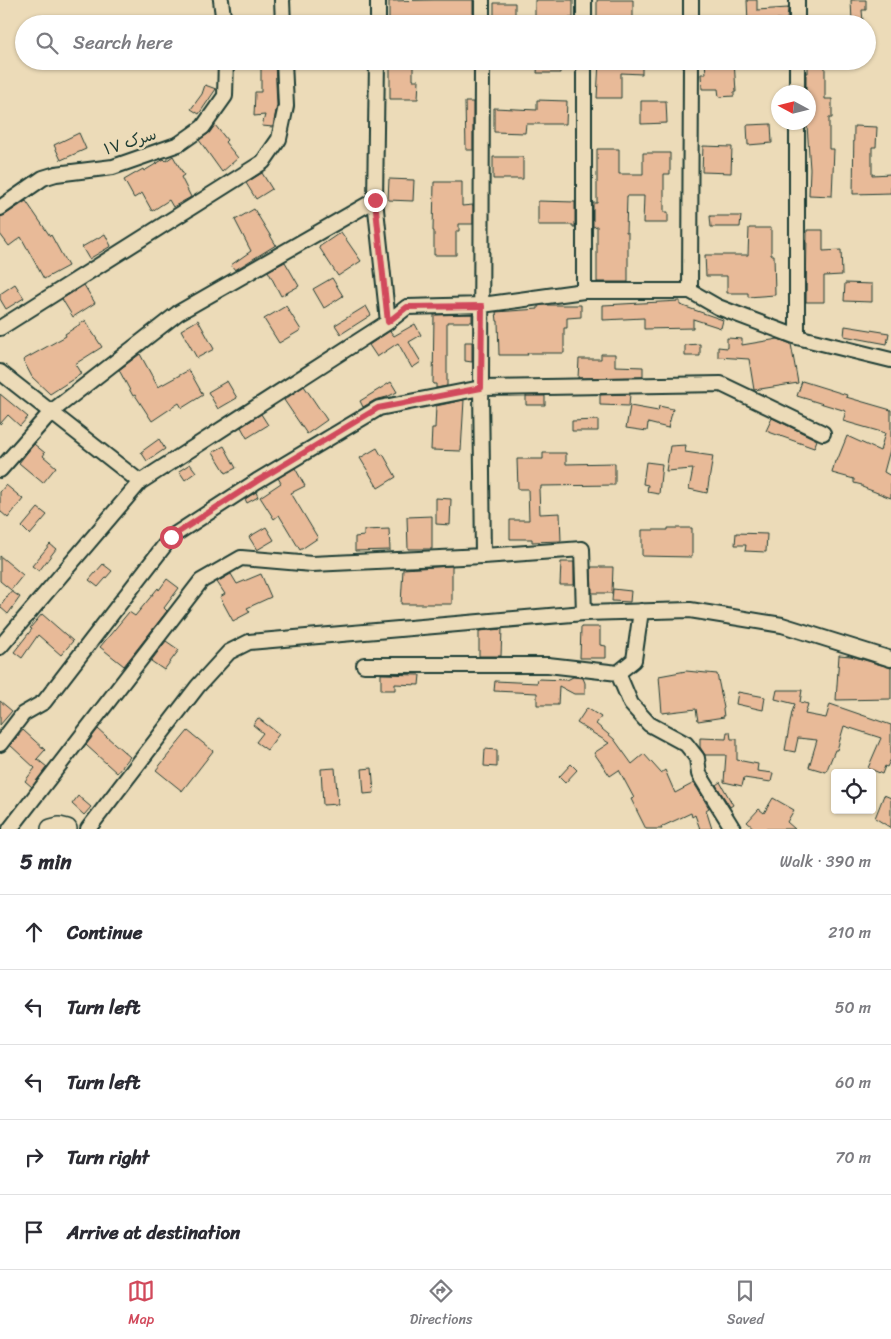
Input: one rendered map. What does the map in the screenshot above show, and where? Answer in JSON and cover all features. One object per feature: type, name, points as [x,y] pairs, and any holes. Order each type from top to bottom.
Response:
[{"type":"main road","points":[[51,829],[67,829]]},
{"type":"street","points":[[222,0],[223,15]]},
{"type":"street","points":[[282,0],[283,15]]},
{"type":"street","points":[[378,0],[378,15]]},
{"type":"street","points":[[482,0],[482,15]]},
{"type":"street","points":[[584,0],[584,15]]},
{"type":"street","points":[[691,0],[691,15]]},
{"type":"street","points":[[797,0],[797,15]]},
{"type":"street","name":"سرک ۱۷","points":[[0,208],[44,178],[56,174],[113,167],[179,144],[203,127],[225,96],[226,70]]},
{"type":"street","points":[[0,328],[263,162],[279,139],[286,106],[284,70]]},
{"type":"street","points":[[377,70],[375,200],[388,322]]},
{"type":"street","points":[[482,70],[481,388],[483,556]]},
{"type":"street","points":[[584,70],[584,291]]},
{"type":"street","points":[[690,291],[691,70]]},
{"type":"street","points":[[797,70],[797,85]]},
{"type":"street","points":[[797,130],[797,336]]},
{"type":"street","points":[[0,470],[51,412],[178,313],[375,200]]},
{"type":"street","points":[[0,646],[140,482],[388,322],[407,307],[482,306],[584,291],[690,291],[718,307],[797,336],[891,360]]},
{"type":"street","points":[[0,372],[140,482]]},
{"type":"street","points":[[0,744],[23,714],[44,702],[171,537],[257,481],[378,408],[481,388],[721,384],[823,433]]},
{"type":"street","points":[[10,829],[202,581],[241,558],[312,564],[582,549],[584,613]]},
{"type":"street","points":[[88,829],[198,686],[229,652],[248,642],[584,613],[690,610],[782,625],[891,659]]},
{"type":"street","points":[[364,665],[548,665],[618,673],[634,660],[641,611]]},
{"type":"street","points":[[618,673],[631,704],[649,724],[686,744],[697,758],[699,774],[733,829]]},
{"type":"building","points":[[473,0],[473,15],[389,15],[389,1]]},
{"type":"building","points":[[535,0],[573,0],[573,15],[535,15]]},
{"type":"building","points":[[597,0],[633,0],[633,15],[597,15]]},
{"type":"building","points":[[747,0],[757,0],[757,10],[788,8],[787,15],[748,15]]},
{"type":"building","points":[[851,0],[866,0],[866,10],[862,10],[862,15],[852,15]]},
{"type":"building","points":[[494,3],[515,3],[515,15],[494,15]]},
{"type":"building","points":[[261,70],[275,70],[277,105],[273,127],[262,126],[265,115],[254,116],[255,92],[261,92]]},
{"type":"building","points":[[390,70],[413,70],[413,80],[419,80],[418,99],[390,99]]},
{"type":"building","points":[[537,70],[560,70],[560,73],[537,73]]},
{"type":"building","points":[[599,70],[642,70],[642,74],[621,73],[621,98],[597,98]]},
{"type":"building","points":[[706,70],[735,70],[736,92],[734,92],[734,96],[719,97],[718,89],[702,89],[701,74],[706,74]]},
{"type":"building","points":[[808,70],[825,70],[825,99],[832,99],[832,118],[829,118],[829,149],[834,149],[832,196],[809,195],[810,169],[807,130],[816,130],[816,85],[806,85],[806,73],[808,73]]},
{"type":"building","points":[[205,85],[216,89],[199,114],[191,109],[202,94]]},
{"type":"building","points":[[537,100],[567,101],[566,124],[526,124],[525,133],[494,132],[494,108],[537,110]]},
{"type":"building","points":[[641,101],[666,101],[667,123],[641,124]]},
{"type":"building","points":[[465,102],[473,102],[473,150],[466,150]]},
{"type":"building","points":[[771,124],[772,143],[748,145],[747,125]]},
{"type":"building","points":[[215,125],[227,140],[225,142],[238,158],[222,172],[199,140],[208,134]]},
{"type":"building","points":[[854,126],[877,127],[876,147],[872,147],[872,175],[891,174],[891,193],[853,194]]},
{"type":"building","points":[[79,133],[86,149],[61,160],[54,145]]},
{"type":"building","points":[[703,146],[732,147],[731,173],[702,172]]},
{"type":"building","points":[[597,149],[619,149],[619,174],[643,174],[643,153],[670,153],[670,174],[664,174],[664,212],[668,212],[668,223],[643,223],[644,196],[627,196],[628,282],[597,282],[597,226],[593,227],[593,203],[597,203]]},
{"type":"building","points":[[173,156],[184,175],[181,177],[191,197],[173,207],[169,200],[152,211],[142,193],[134,198],[124,180],[143,169],[144,171]]},
{"type":"building","points":[[493,157],[523,157],[523,179],[493,179]]},
{"type":"building","points":[[262,173],[272,189],[256,199],[246,183]]},
{"type":"building","points":[[389,179],[414,180],[413,201],[388,200]]},
{"type":"building","points":[[434,182],[462,182],[462,206],[473,205],[473,224],[459,224],[459,231],[456,231],[456,255],[434,255]]},
{"type":"building","points":[[26,201],[51,235],[68,266],[44,279],[21,237],[9,246],[0,234],[0,217]]},
{"type":"building","points":[[538,201],[575,202],[575,227],[573,225],[538,225]]},
{"type":"building","points":[[254,209],[276,245],[235,270],[231,265],[251,251],[235,220]]},
{"type":"building","points":[[710,216],[741,216],[740,227],[711,227]]},
{"type":"building","points":[[749,228],[771,228],[771,255],[774,255],[775,295],[748,297],[748,293],[727,293],[727,276],[706,276],[705,255],[748,255]]},
{"type":"building","points":[[807,230],[823,230],[823,251],[841,250],[842,275],[824,276],[824,302],[806,302]]},
{"type":"building","points":[[341,232],[361,261],[338,276],[319,247]]},
{"type":"building","points":[[105,234],[111,246],[89,259],[82,247]]},
{"type":"building","points":[[285,262],[299,286],[281,296],[268,271]]},
{"type":"building","points":[[332,278],[343,296],[324,308],[313,289]]},
{"type":"building","points":[[845,283],[872,284],[872,302],[844,301]]},
{"type":"building","points":[[15,284],[24,298],[6,309],[0,299],[0,294]]},
{"type":"building","points":[[84,285],[95,303],[73,317],[62,299]]},
{"type":"building","points":[[680,301],[680,305],[723,320],[721,328],[693,319],[693,328],[644,329],[644,318],[603,320],[603,305]]},
{"type":"building","points":[[581,305],[581,317],[567,318],[567,328],[564,328],[564,353],[499,355],[496,312],[538,309],[538,306]]},
{"type":"building","points":[[286,306],[301,330],[279,343],[264,319]]},
{"type":"building","points":[[366,306],[371,315],[341,334],[335,325]]},
{"type":"building","points":[[472,314],[472,322],[447,322],[447,386],[436,388],[436,384],[433,384],[434,315]]},
{"type":"building","points":[[198,320],[214,349],[197,358],[181,330]]},
{"type":"building","points":[[85,321],[102,347],[75,364],[81,374],[50,394],[32,377],[23,360],[66,336],[65,334]]},
{"type":"building","points":[[415,324],[421,335],[409,342],[421,362],[412,368],[398,343],[377,357],[369,345],[390,331],[394,336]]},
{"type":"building","points":[[845,326],[889,333],[887,344],[844,336]]},
{"type":"building","points":[[727,338],[742,339],[742,345],[778,339],[791,344],[798,383],[754,390],[749,359],[718,357],[718,347],[727,348]]},
{"type":"building","points":[[465,342],[472,342],[472,362],[465,361]]},
{"type":"building","points":[[700,344],[700,356],[685,356],[685,345]]},
{"type":"building","points":[[140,354],[158,387],[189,370],[203,395],[182,408],[179,403],[152,421],[135,395],[133,396],[119,370]]},
{"type":"building","points":[[601,354],[615,354],[615,366],[643,367],[643,377],[578,378],[579,359],[601,359]]},
{"type":"building","points":[[227,381],[237,398],[218,409],[208,392]]},
{"type":"building","points":[[802,381],[847,395],[846,397],[891,410],[891,446],[884,472],[891,476],[891,498],[854,483],[854,479],[832,473],[835,461],[837,461],[847,436],[880,451],[885,433],[843,421],[846,411],[797,396]]},
{"type":"building","points":[[391,382],[397,392],[375,400],[363,407],[360,401]]},
{"type":"building","points":[[304,386],[327,420],[307,434],[284,400]]},
{"type":"building","points":[[0,394],[28,417],[20,426],[8,415],[0,424]]},
{"type":"building","points":[[630,394],[629,406],[600,405],[600,395]]},
{"type":"building","points":[[526,396],[545,396],[545,405],[526,405]]},
{"type":"building","points":[[464,400],[461,451],[431,450],[436,406]]},
{"type":"building","points":[[630,406],[658,411],[659,406],[673,409],[668,428],[648,423],[647,431],[626,428]]},
{"type":"building","points":[[261,414],[268,425],[247,438],[241,427]]},
{"type":"building","points":[[772,418],[817,440],[814,448],[766,431]]},
{"type":"building","points":[[598,420],[598,431],[572,431],[572,421]]},
{"type":"building","points":[[159,439],[165,449],[147,461],[141,452]]},
{"type":"building","points":[[34,444],[45,453],[43,456],[56,467],[43,483],[19,463]]},
{"type":"building","points":[[686,445],[685,452],[713,456],[707,493],[689,489],[693,469],[666,471],[670,446]]},
{"type":"building","points":[[224,446],[236,468],[226,473],[213,452]]},
{"type":"building","points":[[377,448],[381,455],[383,454],[396,477],[378,488],[360,458]]},
{"type":"building","points":[[543,453],[566,453],[566,464],[615,463],[615,485],[541,486],[541,489],[539,489],[540,514],[560,513],[561,541],[532,542],[532,539],[510,539],[510,520],[529,520],[528,489],[518,489],[517,459],[543,459]]},
{"type":"building","points":[[646,462],[662,464],[659,494],[647,492],[648,485],[643,484]]},
{"type":"building","points":[[190,464],[196,472],[185,480],[179,471]]},
{"type":"building","points":[[295,468],[305,486],[291,493],[318,538],[300,550],[279,515],[274,519],[260,497],[281,483],[278,478]]},
{"type":"building","points":[[6,485],[23,499],[8,518],[0,511],[0,492]]},
{"type":"building","points":[[256,492],[258,497],[247,503],[245,499]]},
{"type":"building","points":[[436,498],[451,499],[450,525],[436,524]]},
{"type":"building","points":[[38,508],[47,515],[30,535],[22,527]]},
{"type":"building","points":[[432,516],[432,549],[408,549],[407,517]]},
{"type":"building","points":[[266,527],[274,540],[257,550],[249,537]]},
{"type":"building","points":[[668,528],[692,528],[692,557],[642,556],[642,530],[668,530]]},
{"type":"building","points":[[389,529],[390,550],[355,551],[355,537],[364,536],[364,530]]},
{"type":"building","points":[[736,533],[767,534],[766,552],[745,551],[746,545],[735,545]]},
{"type":"building","points":[[50,544],[56,549],[39,571],[32,566]]},
{"type":"building","points":[[0,556],[23,575],[11,590],[0,581]]},
{"type":"building","points":[[561,562],[574,562],[574,585],[560,585]]},
{"type":"building","points":[[103,564],[112,571],[98,587],[89,580]]},
{"type":"building","points":[[452,566],[452,604],[401,604],[403,569]]},
{"type":"building","points":[[591,567],[613,567],[612,593],[592,593]]},
{"type":"building","points":[[231,574],[237,584],[261,574],[271,597],[247,608],[250,612],[233,621],[220,597],[225,594],[217,582]]},
{"type":"building","points":[[167,579],[179,588],[164,608],[167,611],[124,666],[100,647],[129,612],[135,616]]},
{"type":"building","points":[[613,589],[631,591],[630,602],[612,601]]},
{"type":"building","points":[[11,591],[20,597],[8,614],[0,607]]},
{"type":"building","points":[[42,614],[73,641],[61,655],[38,635],[22,658],[14,652]]},
{"type":"building","points":[[581,627],[600,627],[600,645],[606,646],[606,658],[580,658]]},
{"type":"building","points":[[502,629],[501,656],[479,656],[479,631]]},
{"type":"building","points":[[166,641],[179,650],[164,670],[151,661]]},
{"type":"building","points":[[839,655],[851,656],[891,668],[891,699],[836,700]]},
{"type":"building","points":[[686,671],[717,674],[724,717],[698,721],[696,709],[662,713],[659,676]]},
{"type":"building","points":[[381,674],[420,675],[419,685],[395,684],[395,690],[381,690]]},
{"type":"building","points":[[573,677],[583,678],[585,694],[574,694],[559,686],[558,705],[537,705],[537,693],[494,691],[495,681],[537,683],[538,679],[567,680]]},
{"type":"building","points":[[777,690],[802,690],[800,702],[808,704],[805,714],[826,718],[830,704],[891,725],[891,759],[887,767],[885,766],[882,774],[876,771],[876,769],[868,768],[881,738],[844,726],[837,750],[835,750],[826,772],[809,767],[817,740],[798,738],[795,752],[785,750],[795,704],[775,699]]},
{"type":"building","points":[[738,692],[765,697],[763,710],[736,704]]},
{"type":"building","points":[[0,701],[12,711],[0,725]]},
{"type":"building","points":[[587,708],[601,717],[596,724],[614,739],[632,764],[644,754],[661,773],[665,770],[675,793],[694,783],[709,808],[706,810],[712,829],[700,829],[695,815],[692,817],[691,813],[661,827],[662,829],[646,829],[631,799],[634,798],[619,770],[610,776],[594,753],[609,743],[577,723]]},
{"type":"building","points":[[258,718],[279,734],[267,750],[256,742],[263,733],[253,725]]},
{"type":"building","points":[[98,729],[130,757],[117,773],[86,745]]},
{"type":"building","points":[[23,730],[45,750],[37,759],[47,767],[32,787],[25,781],[35,768],[10,745]]},
{"type":"building","points":[[188,731],[213,751],[182,791],[156,770]]},
{"type":"building","points":[[727,732],[730,732],[731,739],[737,739],[737,760],[758,764],[757,771],[773,773],[771,782],[744,778],[742,786],[724,782],[726,755],[705,755],[700,747],[700,738],[726,739]]},
{"type":"building","points":[[485,749],[497,750],[497,767],[484,766]]},
{"type":"building","points":[[571,764],[577,770],[565,783],[559,777]]},
{"type":"building","points":[[335,768],[338,804],[323,805],[321,769]]},
{"type":"building","points":[[372,768],[374,793],[364,794],[362,769]]},
{"type":"building","points":[[720,782],[733,805],[730,807],[716,785]]},
{"type":"building","points":[[884,795],[891,798],[891,828],[875,818]]},
{"type":"building","points":[[78,796],[91,807],[84,815],[72,804]]},
{"type":"building","points":[[773,798],[794,810],[787,822],[795,829],[755,829],[747,822],[759,809],[764,813]]},
{"type":"route","points":[[171,537],[257,481],[378,408],[481,388],[482,306],[407,307],[388,322],[375,200]]}]
